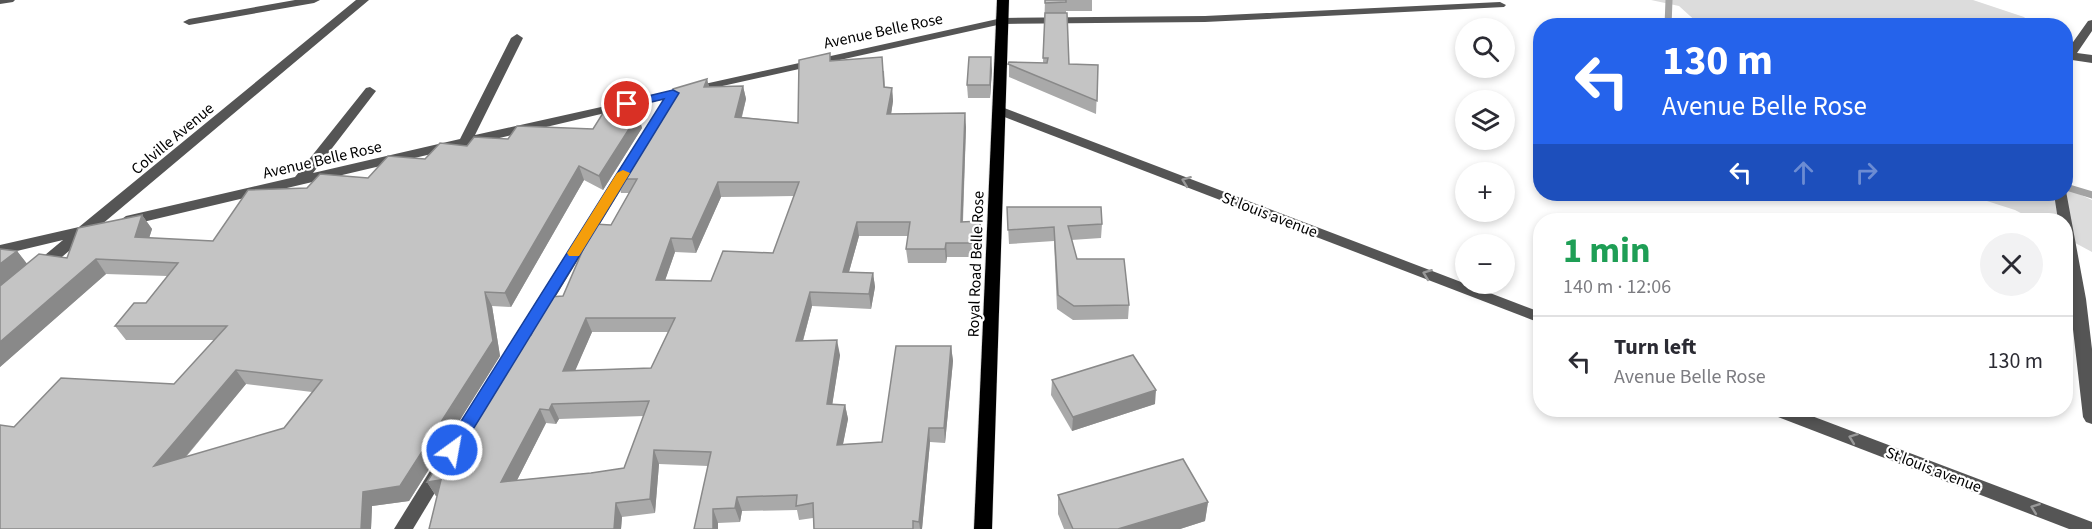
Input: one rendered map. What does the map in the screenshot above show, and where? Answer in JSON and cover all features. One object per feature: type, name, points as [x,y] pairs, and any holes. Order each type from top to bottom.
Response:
[{"type":"main road","name":"Royal Road Belle Rose","points":[[983,529],[1004,0]]},
{"type":"street","points":[[0,2],[9,0]]},
{"type":"street","points":[[189,22],[315,0]]},
{"type":"street","name":"Colville Avenue","points":[[26,278],[363,0]]},
{"type":"street","name":"Avenue Belle Rose","points":[[0,250],[673,93],[1002,21],[1205,19],[1500,5]]},
{"type":"street","points":[[2073,50],[2092,23]]},
{"type":"street","points":[[465,142],[517,38]]},
{"type":"street","points":[[2073,58],[2092,59]]},
{"type":"street","points":[[300,180],[370,91]]},
{"type":"street","points":[[660,114],[673,93]]},
{"type":"street","name":"St louis avenue","points":[[999,110],[1533,315]]},
{"type":"street","points":[[504,367],[635,154]]},
{"type":"street","points":[[2073,253],[2085,301],[2092,417]]},
{"type":"street","name":"St louis avenue","points":[[1797,417],[2090,529]]},
{"type":"street","points":[[403,529],[447,458]]},
{"type":"shaded area","points":[[1651,0],[1973,0],[2025,18],[1692,18],[1679,6]]},
{"type":"shaded area","points":[[2073,191],[2092,200],[2092,252],[2073,242],[2073,213],[2021,213],[1987,201],[2073,201]]},
{"type":"building","points":[[1045,0],[1066,0],[1066,2],[1045,3]]},
{"type":"building","points":[[1045,13],[1067,13],[1069,64],[1098,65],[1097,101],[1008,64],[1009,62],[1047,63],[1048,58],[1043,58]]},
{"type":"building","points":[[830,53],[830,61],[882,57],[884,87],[892,88],[887,114],[965,113],[961,222],[980,221],[980,243],[946,243],[945,249],[906,249],[910,222],[857,222],[843,272],[873,273],[869,294],[810,292],[796,341],[837,340],[827,404],[845,405],[837,445],[882,442],[896,346],[951,346],[944,428],[929,428],[919,522],[913,521],[913,529],[814,529],[813,503],[796,506],[797,495],[737,497],[735,508],[713,509],[713,529],[694,529],[711,452],[654,450],[650,499],[616,503],[614,529],[429,529],[441,480],[427,482],[518,337],[531,335],[549,297],[563,296],[594,224],[611,225],[637,179],[617,179],[659,115],[673,89],[707,79],[704,87],[743,86],[735,117],[798,123],[799,60]],"holes":[[[718,182],[799,182],[773,253],[723,251],[711,281],[656,280],[671,238],[692,239]],[[586,318],[675,318],[651,368],[563,371]],[[649,401],[624,468],[501,482],[540,409],[549,410],[552,404]]]},
{"type":"building","points":[[969,57],[991,57],[990,85],[967,85]]},
{"type":"building","points":[[603,113],[638,115],[599,176],[579,166],[505,293],[485,292],[493,341],[400,486],[363,492],[361,529],[0,529],[0,425],[14,427],[61,378],[174,384],[227,326],[115,326],[134,303],[146,303],[178,263],[96,259],[0,342],[0,286],[39,254],[67,258],[78,228],[142,215],[135,237],[213,241],[248,190],[307,188],[320,174],[368,178],[388,156],[425,159],[440,143],[467,146],[474,137],[508,139],[517,126],[593,129]],"holes":[[[236,370],[322,380],[284,428],[154,466]]]},
{"type":"building","points":[[1007,207],[1101,207],[1102,224],[1068,226],[1077,259],[1124,259],[1129,305],[1074,306],[1058,295],[1054,227],[1008,230]]},
{"type":"building","points":[[0,249],[17,251],[0,264]]},
{"type":"building","points":[[1133,355],[1156,390],[1073,417],[1052,380]]},
{"type":"building","points":[[1183,459],[1208,502],[1118,529],[1073,529],[1058,495]]},
{"type":"waterway","points":[[1668,18],[1669,0]]},
{"type":"waterway","points":[[2073,189],[2092,195]]},
{"type":"slow traffic","points":[[574,253],[623,173]]},
{"type":"route","points":[[452,450],[673,93],[627,104]]}]
